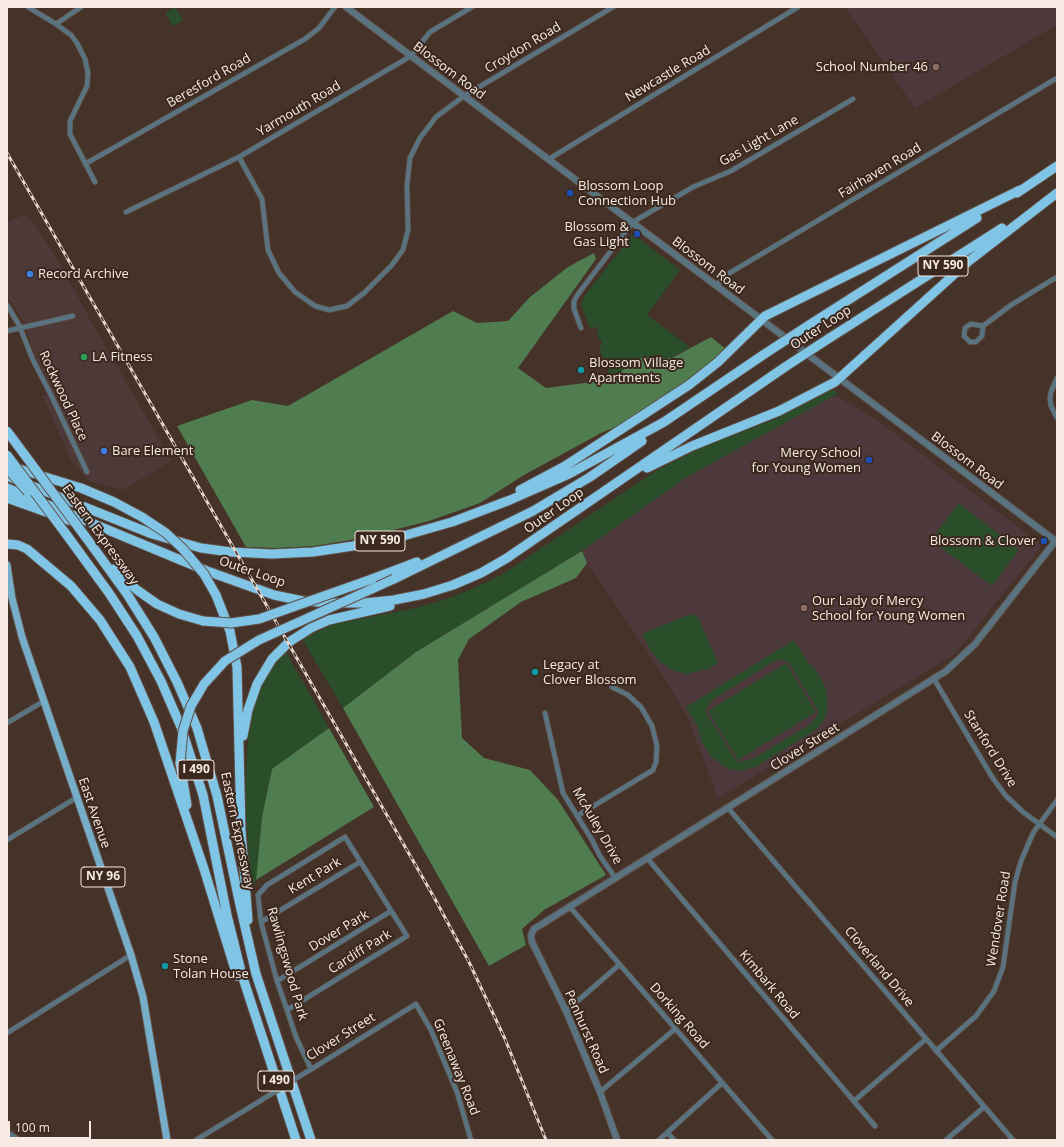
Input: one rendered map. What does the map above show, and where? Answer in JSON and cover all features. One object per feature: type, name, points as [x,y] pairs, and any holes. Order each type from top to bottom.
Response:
[{"type":"highway","name":"NY 590","points":[[1020,190],[1057,166]]},
{"type":"highway","points":[[452,522],[542,479],[596,447],[700,377],[727,354],[761,319],[1020,190]]},
{"type":"highway","name":"Outer Loop","points":[[7,476],[161,537],[201,548],[241,553],[287,554],[343,548],[403,536],[452,522],[510,500],[575,471],[655,428],[766,353],[1020,190]]},
{"type":"highway","points":[[608,489],[675,454],[779,411],[839,378],[969,261],[1057,192]]},
{"type":"highway","name":"Outer Loop","points":[[7,488],[254,589],[303,601],[344,604],[374,603],[414,596],[443,588],[472,577],[507,558],[785,367],[1057,192]]},
{"type":"highway","points":[[260,1033],[233,967],[204,869],[186,798],[180,763],[183,731],[191,706],[206,681],[224,661],[259,640],[394,579],[528,514],[580,484],[698,400]]},
{"type":"highway","name":"Eastern Expressway","points":[[7,431],[132,602],[156,641],[178,682],[195,723],[215,786],[246,935],[262,993],[311,1140]]},
{"type":"highway","name":"Eastern Expressway","points":[[7,455],[112,597],[137,636],[161,680],[182,727],[201,790],[235,950],[295,1140]]},
{"type":"highway","points":[[7,465],[81,488],[114,502],[142,517],[166,533],[183,549],[204,574],[216,595],[227,622],[235,657],[238,684],[241,836],[246,903],[262,993]]},
{"type":"highway","points":[[7,468],[66,534]]},
{"type":"highway","points":[[7,498],[170,555]]},
{"type":"highway","points":[[93,547],[118,573],[148,599],[176,613],[202,621],[235,623],[259,619],[372,580],[482,537]]},
{"type":"highway","points":[[7,544],[18,545],[27,549],[60,575],[92,610],[118,645],[134,674],[150,712],[204,869]]},
{"type":"highway","points":[[240,773],[244,731],[252,695],[266,668],[283,648],[308,629],[329,620],[405,602],[443,588]]},
{"type":"main road","name":"East Avenue","points":[[7,565],[8,581],[19,627],[130,955],[146,1008],[167,1140]]},
{"type":"street","points":[[28,7],[56,24],[71,36],[77,43],[87,66],[87,86],[70,121],[70,134],[95,182]]},
{"type":"street","points":[[56,24],[81,7]]},
{"type":"street","name":"Beresford Road","points":[[85,164],[305,39],[319,28],[335,7]]},
{"type":"street","name":"Blossom Road","points":[[346,7],[1056,540]]},
{"type":"street","name":"Yarmouth Road","points":[[126,212],[239,157],[411,56],[430,32],[472,7]]},
{"type":"street","name":"Croydon Road","points":[[239,157],[262,199],[268,250],[279,273],[295,292],[309,303],[328,310],[342,308],[355,301],[364,293],[400,254],[407,237],[407,178],[412,152],[426,129],[436,117],[464,96],[613,7]]},
{"type":"street","name":"Newcastle Road","points":[[549,159],[798,7]]},
{"type":"street","name":"Fairhaven Road","points":[[716,285],[728,274],[1057,78]]},
{"type":"street","name":"Gas Light Lane","points":[[633,222],[693,187],[732,171],[853,99]]},
{"type":"street","points":[[582,328],[574,309],[574,301],[633,222]]},
{"type":"street","points":[[984,326],[974,324],[968,326],[964,331],[966,339],[972,343],[979,341],[982,336],[984,326],[1011,305],[1057,277]]},
{"type":"street","name":"Rockwood Place","points":[[7,305],[21,328],[33,360],[54,400],[87,472]]},
{"type":"street","points":[[7,331],[73,316]]},
{"type":"street","points":[[1057,378],[1052,388],[1050,398],[1051,406],[1057,418]]},
{"type":"street","name":"Clover Street","points":[[531,934],[538,926],[569,906],[616,879],[934,679],[956,663],[970,650],[1056,540]]},
{"type":"street","name":"Stanford Drive","points":[[934,679],[1000,788],[1016,806],[1057,837]]},
{"type":"street","points":[[577,816],[653,770],[656,762],[657,746],[652,726],[641,707],[628,696],[612,687]]},
{"type":"street","points":[[7,723],[44,701]]},
{"type":"street","name":"McAuley Drive","points":[[545,714],[563,793],[600,856],[616,879]]},
{"type":"street","points":[[7,840],[76,798]]},
{"type":"street","name":"Wendover Road","points":[[936,1051],[976,1016],[998,985],[1006,955],[1019,868],[1024,852],[1039,824],[1057,800]]},
{"type":"street","name":"Cloverland Drive","points":[[728,808],[1013,1140]]},
{"type":"street","name":"Cardiff Park","points":[[287,1010],[407,936],[345,837]]},
{"type":"street","name":"Rawlingswood Park","points":[[310,1070],[299,1044],[277,981],[261,922],[258,899],[263,888],[345,837]]},
{"type":"street","name":"Kimbark Road","points":[[648,858],[874,1126]]},
{"type":"street","name":"Kent Park","points":[[261,922],[360,862]]},
{"type":"street","name":"Dorking Road","points":[[569,906],[772,1140]]},
{"type":"street","name":"Dover Park","points":[[277,981],[391,911]]},
{"type":"street","name":"Penhurst Road","points":[[531,934],[532,942],[566,1011],[600,1092],[617,1140]]},
{"type":"street","points":[[7,1033],[130,955]]},
{"type":"street","points":[[566,1011],[619,965]]},
{"type":"street","name":"Clover Street","points":[[196,1140],[416,1004]]},
{"type":"street","name":"Greenaway Road","points":[[416,1004],[431,1030],[457,1092],[471,1140]]},
{"type":"street","points":[[600,1092],[675,1029]]},
{"type":"street","points":[[854,1101],[926,1039]]},
{"type":"street","points":[[659,1140],[722,1083]]},
{"type":"street","points":[[946,1140],[984,1107]]},
{"type":"street","points":[[668,1132],[674,1140]]},
{"type":"street","points":[[7,1133],[18,1140]]},
{"type":"shaded area","name":"School Number 46","points":[[845,7],[1057,7],[1057,25],[915,108]]},
{"type":"shaded area","points":[[24,215],[34,223],[59,262],[91,321],[170,458],[170,462],[123,490],[92,482],[86,478],[70,459],[43,397],[52,392],[35,359],[25,323],[7,297],[7,222]]},
{"type":"shaded area","name":"Our Lady of Mercy School for Young Women","points":[[835,395],[877,420],[1042,545],[955,654],[718,798],[688,718],[657,666],[587,563],[582,551],[687,477]]},
{"type":"green space","points":[[175,7],[183,20],[173,26],[165,13]]},
{"type":"green space","points":[[633,234],[680,270],[647,315],[690,347],[671,358],[643,357],[610,378],[606,361],[601,355],[600,345],[602,344],[601,340],[599,340],[597,327],[590,328],[581,304],[585,295]]},
{"type":"green space","points":[[594,253],[596,259],[518,368],[546,388],[608,380],[643,357],[672,358],[711,337],[726,349],[714,361],[674,391],[622,425],[603,432],[524,475],[480,503],[429,521],[362,538],[314,546],[276,548],[246,547],[177,426],[252,400],[288,406],[453,311],[477,323],[508,321],[530,297],[568,267]]},
{"type":"green space","points":[[832,390],[839,393],[687,477],[582,551],[416,652],[343,708],[302,639],[334,624],[416,608],[450,598],[476,587],[503,574],[654,472],[698,449],[775,419]]},
{"type":"green space","points":[[959,503],[1019,550],[992,586],[931,540]]},
{"type":"green space","points":[[582,551],[587,563],[576,578],[521,602],[469,639],[458,660],[462,738],[484,758],[530,770],[558,800],[606,875],[544,910],[522,929],[526,945],[489,966],[343,708],[416,652]]},
{"type":"green space","points":[[691,614],[698,617],[718,663],[708,669],[687,674],[672,670],[659,661],[651,651],[642,634]]},
{"type":"green space","points":[[794,640],[808,662],[818,673],[826,689],[828,707],[824,720],[817,729],[757,766],[742,771],[729,769],[711,756],[702,743],[697,725],[686,707]],"holes":[[[779,660],[788,661],[819,712],[809,725],[753,759],[737,762],[705,711],[707,707],[714,699],[773,662]]]},
{"type":"green space","points":[[286,652],[329,728],[272,769],[262,817],[256,880],[252,892],[246,815],[246,769],[249,727],[260,687],[271,670]]},
{"type":"green space","points":[[786,663],[816,712],[738,760],[708,711]]},
{"type":"green space","points":[[329,728],[374,807],[256,880],[262,817],[272,769]]},
{"type":"railway","points":[[7,153],[435,899],[469,962],[505,1039],[546,1140]]},
{"type":"place","name":"School Number 46","points":[[936,67]]},
{"type":"place","name":"Blossom Loop Connection Hub","points":[[570,193]]},
{"type":"place","name":"Blossom & Gas Light","points":[[637,234]]},
{"type":"place","name":"Record Archive","points":[[30,274]]},
{"type":"place","name":"LA Fitness","points":[[84,357]]},
{"type":"place","name":"Blossom Village Apartments","points":[[581,370]]},
{"type":"place","name":"Bare Element","points":[[104,451]]},
{"type":"place","name":"Mercy School for Young Women","points":[[869,460]]},
{"type":"place","name":"Blossom & Clover","points":[[1044,541]]},
{"type":"place","name":"Our Lady of Mercy School for Young Women","points":[[804,608]]},
{"type":"place","name":"Legacy at Clover Blossom","points":[[535,672]]},
{"type":"place","name":"Stone Tolan House","points":[[165,966]]}]
